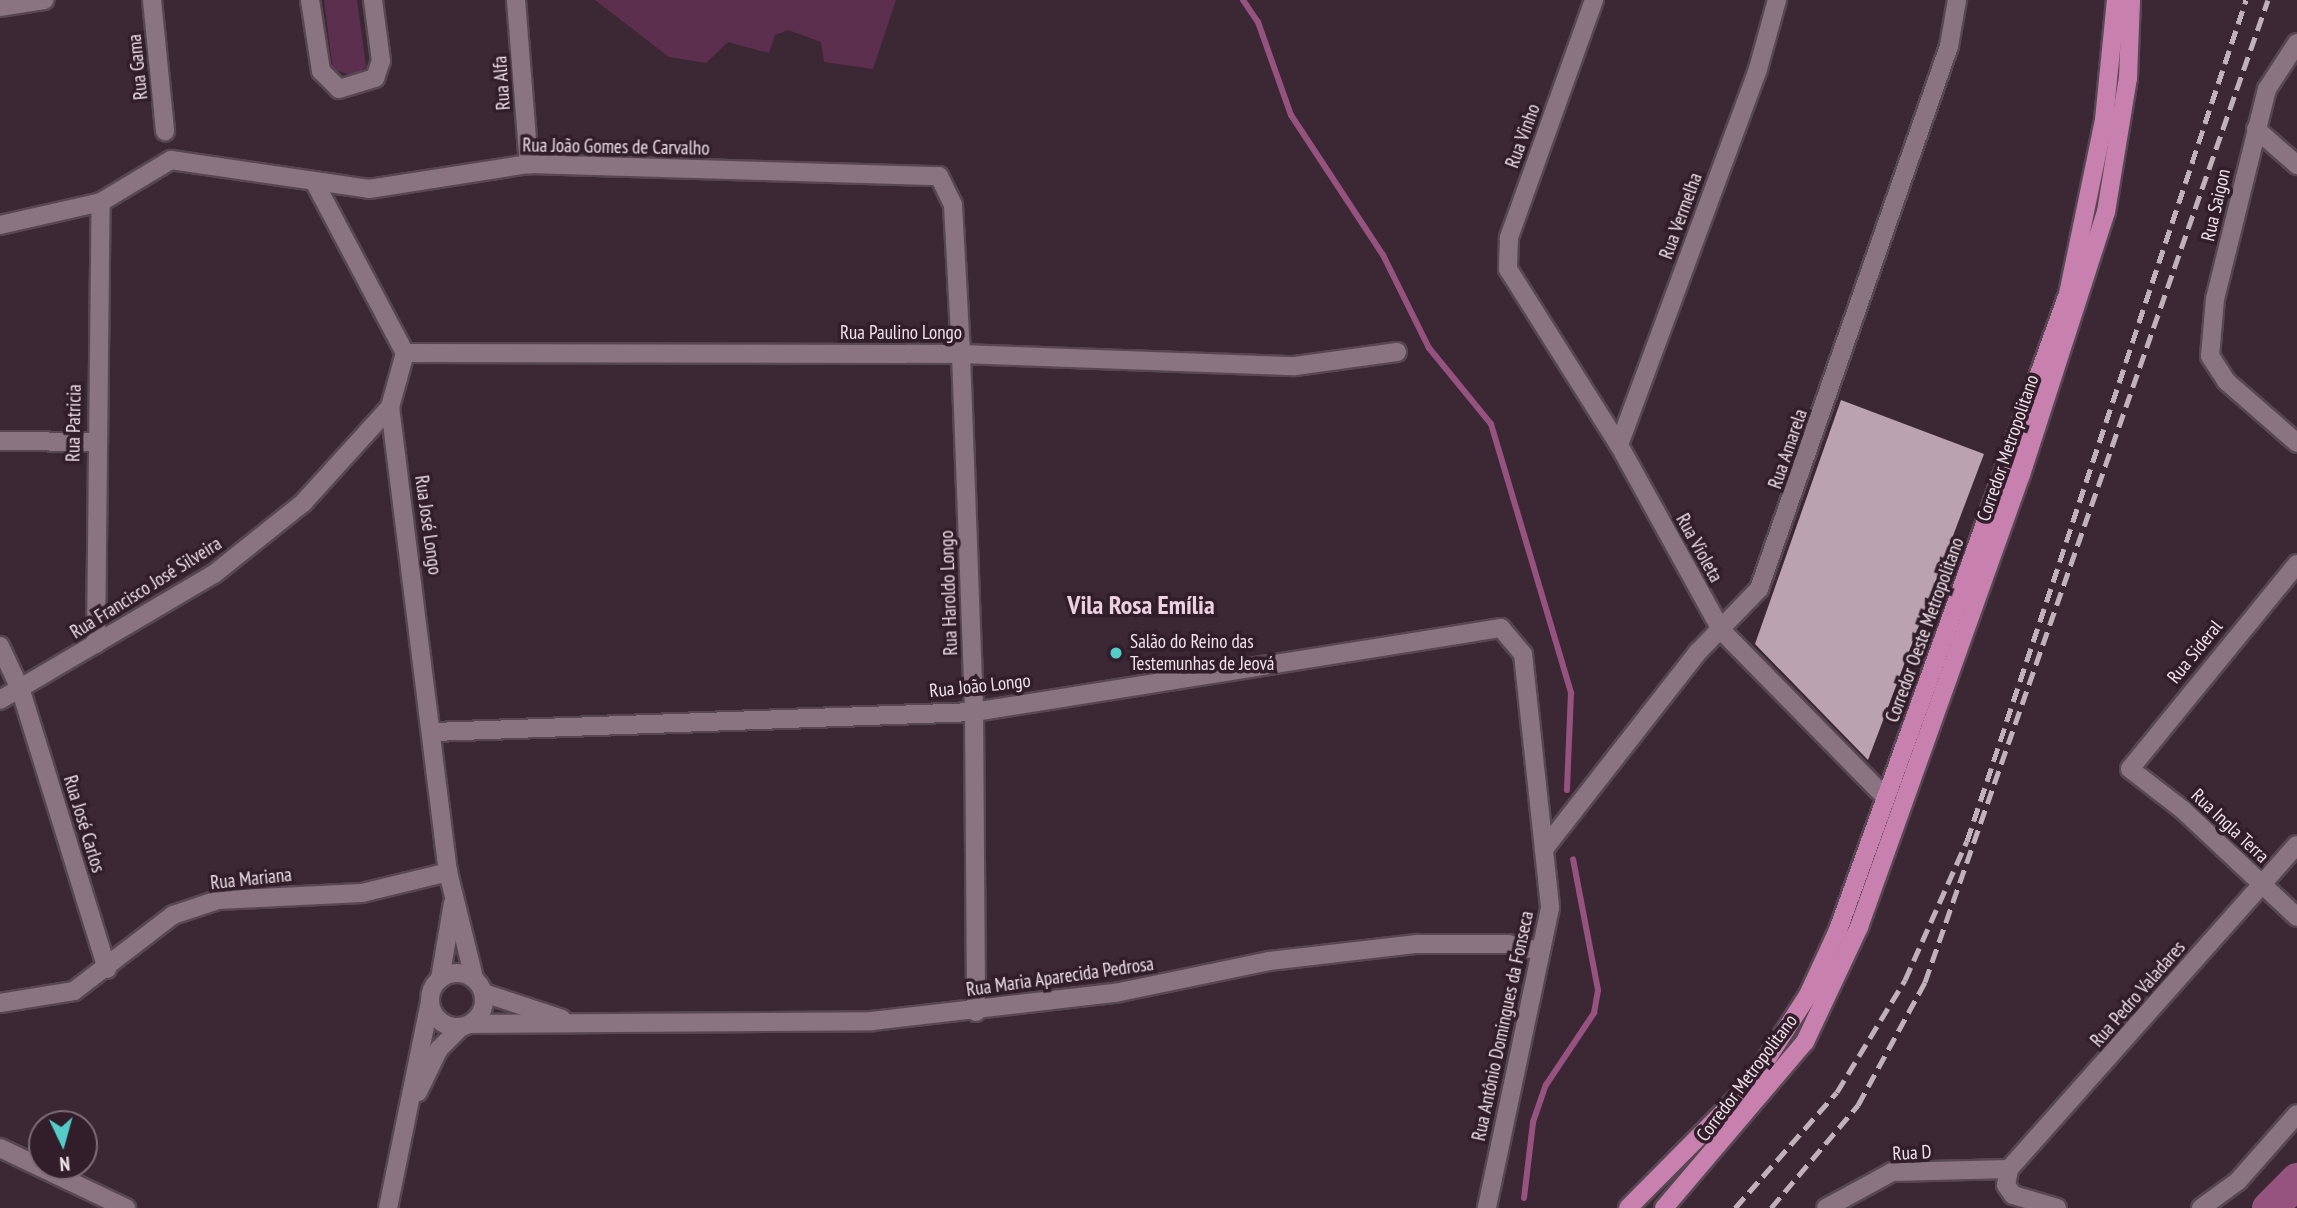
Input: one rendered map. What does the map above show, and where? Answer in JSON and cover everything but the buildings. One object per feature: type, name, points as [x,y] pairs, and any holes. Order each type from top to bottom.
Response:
[{"type":"main road","name":"Corredor Oeste Metropolitano","points":[[1628,1208],[1692,1149],[1783,1039],[1838,930],[2068,294],[2104,120],[2116,0]]},
{"type":"main road","name":"Corredor Metropolitano","points":[[1664,1208],[1805,1042],[1859,928],[2030,450],[2106,212],[2128,78],[2131,0]]},
{"type":"street","points":[[0,8],[44,0]]},
{"type":"street","name":"Rua Gama","points":[[152,0],[165,131]]},
{"type":"street","points":[[310,0],[321,71],[339,89],[375,78],[380,61],[373,0]]},
{"type":"street","name":"Rua Alfa","points":[[516,0],[529,163]]},
{"type":"street","name":"Rua Vinho","points":[[1517,286],[1505,255],[1509,238],[1594,0]]},
{"type":"street","name":"Rua Vermelha","points":[[1619,445],[1758,69],[1777,0]]},
{"type":"street","name":"Rua Amarela","points":[[1544,849],[1721,630],[1752,599],[1773,558],[1949,46],[1957,0]]},
{"type":"street","name":"Rua Saigon","points":[[2297,43],[2267,89],[2215,299],[2210,356],[2226,381],[2297,443]]},
{"type":"street","points":[[2256,129],[2297,165]]},
{"type":"street","name":"Rua João Gomes de Carvalho","points":[[101,202],[171,160],[369,189],[529,163],[939,176]]},
{"type":"street","name":"Rua Haroldo Longo","points":[[939,176],[953,205],[961,354],[974,712],[976,1012]]},
{"type":"street","points":[[314,183],[405,353]]},
{"type":"street","points":[[0,225],[101,202]]},
{"type":"street","name":"Rua Patricia","points":[[96,644],[95,442],[101,202]]},
{"type":"street","name":"Rua Violeta","points":[[1517,286],[1619,445],[1721,630],[1886,798]]},
{"type":"street","name":"Rua Paulino Longo","points":[[405,353],[961,354],[1295,366],[1397,352]]},
{"type":"street","name":"Rua José Longo","points":[[405,353],[390,407],[434,732],[448,872],[479,986],[482,1011],[439,1049],[410,1108]]},
{"type":"street","name":"Rua Francisco José Silveira","points":[[0,700],[21,691],[214,574],[303,503],[390,407]]},
{"type":"street","points":[[0,441],[95,442]]},
{"type":"street","name":"Rua Sideral","points":[[2130,769],[2297,564]]},
{"type":"street","name":"Rua João Longo","points":[[434,732],[974,712],[1480,627],[1501,628],[1519,644]]},
{"type":"street","name":"Rua Antônio Domingues da Fonseca","points":[[1486,1208],[1550,908],[1519,644]]},
{"type":"street","name":"Rua José Carlos","points":[[0,646],[21,691],[107,970]]},
{"type":"street","name":"Rua Ingla Terra","points":[[2130,769],[2297,918]]},
{"type":"street","name":"Rua Pedro Valadares","points":[[2010,1169],[2297,845]]},
{"type":"street","name":"Rua Mariana","points":[[0,1003],[74,991],[107,970],[173,915],[218,900],[362,893],[448,872]]},
{"type":"street","name":"Rua José Longo","points":[[388,1208],[430,1002],[440,979],[454,896]]},
{"type":"street","name":"Rua Maria Aparecida Pedrosa","points":[[466,1026],[872,1021],[976,1012],[1115,993],[1269,961],[1417,944],[1508,944],[1540,951]]},
{"type":"street","points":[[440,979],[457,972],[479,986]]},
{"type":"street","name":"Rua Maria Aparecida Pedrosa","points":[[479,986],[582,1024]]},
{"type":"street","points":[[430,1002],[437,1018],[466,1026]]},
{"type":"street","points":[[2201,1208],[2238,1181],[2297,1114]]},
{"type":"street","points":[[1,1151],[125,1208]]},
{"type":"street","points":[[2010,1169],[2006,1185],[2013,1195],[2057,1208]]},
{"type":"street","name":"Rua D","points":[[1826,1208],[1892,1172],[2010,1169]]},
{"type":"shaded area","points":[[324,0],[357,0],[366,67],[353,76],[333,69]]},
{"type":"shaded area","points":[[595,0],[896,0],[873,69],[824,62],[821,42],[788,30],[775,35],[769,53],[728,42],[706,63],[669,57]]},
{"type":"waterway","points":[[1243,0],[1258,22],[1291,115],[1383,255],[1429,348],[1491,424],[1571,693],[1567,790]]},
{"type":"waterway","points":[[1524,1198],[1533,1122],[1546,1085],[1594,1013],[1598,990],[1573,859]]},
{"type":"waterway","points":[[2269,1208],[2297,1180]]},
{"type":"railway","points":[[1735,1208],[1837,1092],[1905,980],[1967,841],[2246,0]]},
{"type":"railway","points":[[1771,1208],[1858,1105],[1925,982],[2268,0]]},
{"type":"place","name":"Salão do Reino das Testemunhas de Jeová","points":[[1116,653]]},
{"type":"district","name":"Vila Rosa Emília","points":[[1141,605]]}]
